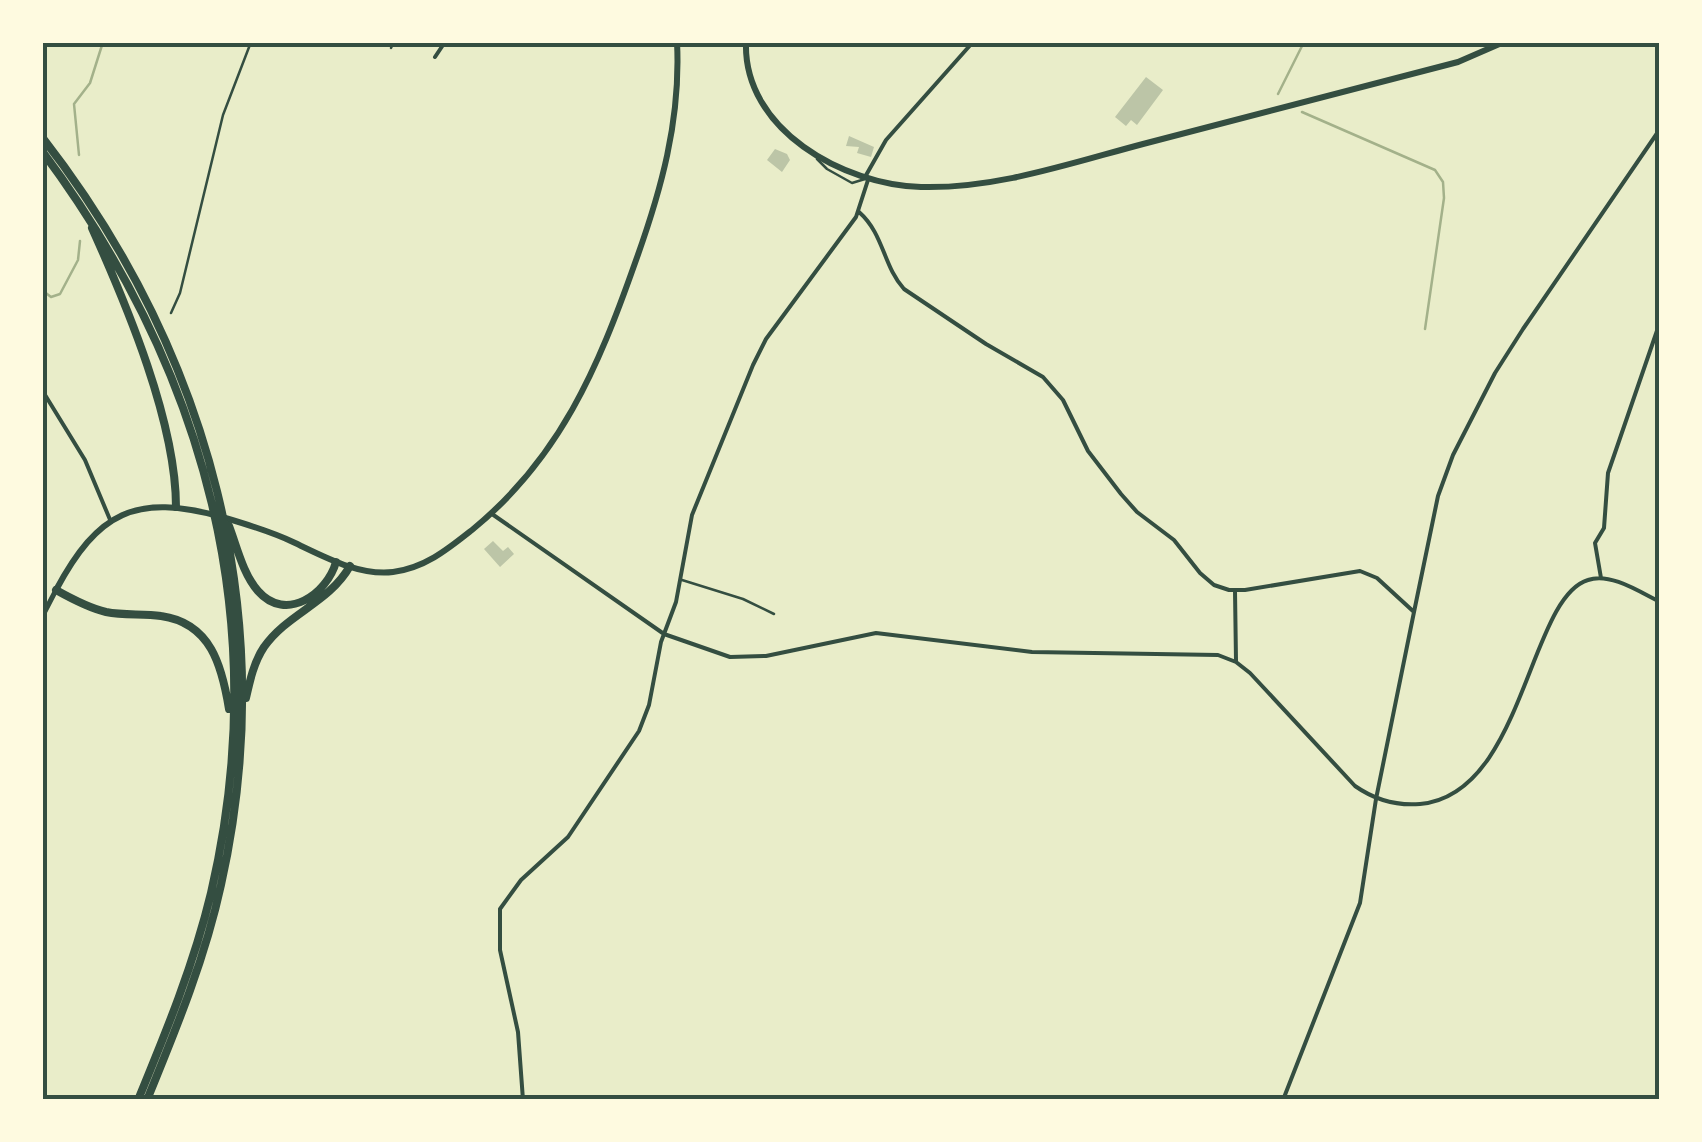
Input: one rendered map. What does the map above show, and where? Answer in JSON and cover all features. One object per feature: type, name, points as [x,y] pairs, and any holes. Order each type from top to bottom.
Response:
[{"type":"highway","points":[[42,137],[107,228],[150,304],[190,398],[220,502],[251,580],[273,602],[293,605],[308,600],[328,582],[336,562]]},
{"type":"highway","points":[[42,151],[121,268],[156,336],[201,459],[226,584],[233,656],[233,732],[226,806],[210,895],[180,995],[138,1100]]},
{"type":"highway","points":[[82,206],[114,277],[146,364],[169,453],[176,507]]},
{"type":"highway","points":[[147,1100],[190,992],[218,900],[234,811],[242,712],[237,602],[220,502]]},
{"type":"highway","points":[[242,712],[264,646],[284,626],[327,596],[350,566]]},
{"type":"highway","points":[[56,590],[99,610],[168,617],[197,632],[220,663],[233,732]]},
{"type":"main road","points":[[56,590],[79,550],[111,522],[147,508],[176,507],[238,522],[336,562],[376,572],[409,568],[443,554],[492,514],[530,474],[558,436],[600,357],[644,238],[669,153],[678,80],[677,42]]},
{"type":"main road","points":[[746,42],[749,72],[764,106],[780,126],[814,154],[867,177],[896,185],[927,187],[1036,172],[1458,62],[1504,42]]},
{"type":"street","points":[[434,57],[445,42]]},
{"type":"street","points":[[523,1100],[518,1032],[500,950],[500,909],[521,880],[572,832],[632,744],[649,705],[693,510],[760,350],[859,212],[867,177],[886,140],[973,42]]},
{"type":"street","points":[[1283,1100],[1360,903],[1376,799],[1438,496],[1453,455],[1522,329],[1660,129]]},
{"type":"street","points":[[859,212],[877,233],[902,288],[986,344],[1044,376],[1063,400],[1088,451],[1121,494],[1137,512],[1174,540],[1207,580],[1235,591],[1360,571],[1377,578],[1414,612]]},
{"type":"street","points":[[1602,578],[1596,543],[1604,528],[1608,473],[1660,322]]},
{"type":"street","points":[[42,390],[84,460],[111,522]]},
{"type":"street","points":[[492,514],[664,634],[716,654],[745,658],[876,633],[1032,652],[1202,652],[1236,662],[1345,777],[1376,799],[1390,803],[1426,804],[1456,790],[1476,773],[1496,748],[1512,718],[1565,597],[1582,582],[1602,578],[1660,602]]},
{"type":"street","points":[[42,617],[56,590]]},
{"type":"street","points":[[1235,591],[1236,662]]},
{"type":"lane","points":[[680,580],[728,594],[774,614]]},
{"type":"path","points":[[171,313],[180,293],[223,114],[251,42]]},
{"type":"path","points":[[390,48],[394,42]]},
{"type":"building","points":[[1146,77],[1163,90],[1137,125],[1131,120],[1126,126],[1115,117]]},
{"type":"building","points":[[849,136],[874,147],[871,157],[857,153],[859,147],[846,146]]},
{"type":"building","points":[[775,149],[787,154],[790,160],[782,172],[767,160]]},
{"type":"building","points":[[493,541],[503,551],[508,547],[514,554],[500,567],[484,549]]},
{"type":"waterway","points":[[79,155],[74,104],[90,83],[103,42]]},
{"type":"waterway","points":[[1278,94],[1304,42]]},
{"type":"waterway","points":[[1302,112],[1435,170],[1443,182],[1425,329]]},
{"type":"waterway","points":[[42,290],[51,297],[60,294],[78,260],[80,241]]}]
